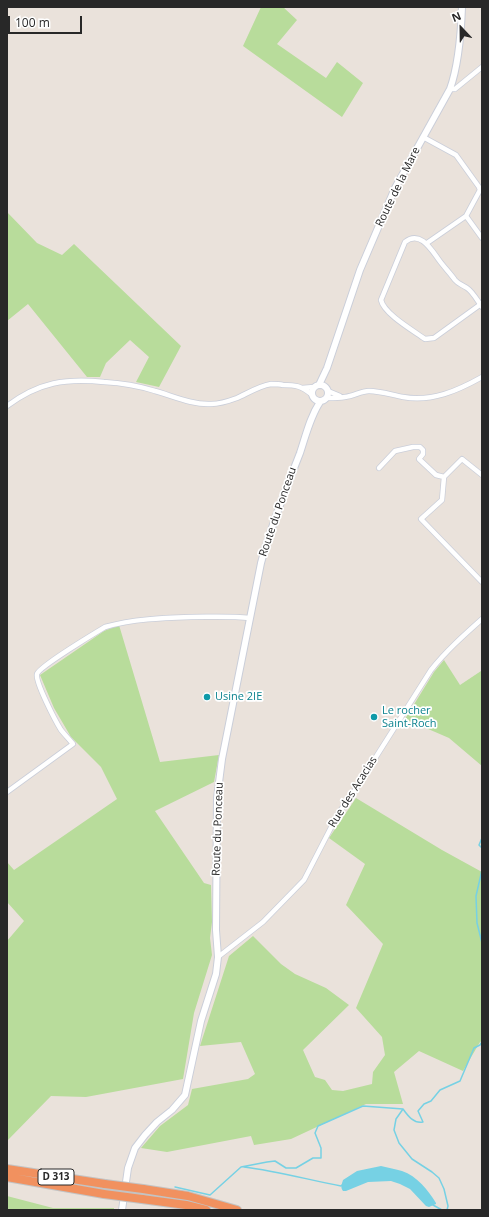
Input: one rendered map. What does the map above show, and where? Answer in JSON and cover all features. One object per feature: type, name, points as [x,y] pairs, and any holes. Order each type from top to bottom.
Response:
[{"type":"highway","name":"D 313","points":[[7,1169],[188,1196],[236,1210]]},
{"type":"highway","name":"D 313","points":[[7,1177],[104,1194],[186,1205],[206,1210]]},
{"type":"street","name":"Route de la Mare","points":[[319,392],[360,270],[395,188],[450,89],[457,58],[462,7]]},
{"type":"street","points":[[450,89],[455,88],[482,67]]},
{"type":"street","points":[[423,137],[456,155],[480,190],[466,216],[427,243]]},
{"type":"street","points":[[466,216],[482,238]]},
{"type":"street","points":[[414,238],[427,243],[455,280],[459,284],[465,286],[481,306],[434,338],[428,340],[393,316],[383,307],[381,297],[405,242],[414,238]]},
{"type":"street","points":[[319,392],[327,398],[347,397],[360,392],[370,391],[415,399],[430,398],[456,390],[482,377]]},
{"type":"street","points":[[7,406],[39,388],[62,381],[81,380],[120,383],[146,388],[196,404],[227,402],[272,384],[296,385],[302,388],[342,397]]},
{"type":"street","name":"Route du Ponceau","points":[[122,1210],[128,1168],[136,1148],[149,1131],[179,1102],[184,1095],[200,1021],[216,974],[218,957],[216,930],[217,798],[222,759],[260,563],[268,534],[304,442],[319,392]]},
{"type":"street","points":[[379,468],[395,451],[420,446],[423,450],[423,454],[419,458],[436,476],[444,477]]},
{"type":"street","points":[[482,475],[462,459],[444,477],[442,500],[421,519],[482,582]]},
{"type":"street","points":[[7,792],[73,744],[61,730],[50,710],[37,676],[38,672],[50,663],[105,627],[115,624],[153,619],[250,618]]},
{"type":"street","name":"Rue des Acacias","points":[[218,957],[263,922],[304,880],[338,814],[355,790],[428,675],[441,658],[482,619]]},
{"type":"green space","points":[[261,7],[283,7],[297,20],[277,44],[326,78],[337,62],[363,83],[342,117],[243,46]]},
{"type":"green space","points":[[7,212],[37,243],[62,255],[74,244],[181,346],[159,387],[136,382],[149,357],[130,340],[106,363],[100,377],[87,377],[28,304],[7,321]]},
{"type":"green space","points":[[119,625],[160,762],[219,755],[214,782],[155,811],[204,883],[211,885],[212,922],[210,938],[212,955],[194,1013],[183,1079],[86,1097],[51,1096],[7,1141],[7,941],[24,921],[7,902],[7,862],[14,870],[117,799],[101,767],[71,737],[54,708],[40,675],[104,631]]},
{"type":"green space","points":[[444,660],[460,685],[481,671],[482,673],[482,766],[449,738],[405,719],[434,672]]},
{"type":"green space","points":[[356,798],[442,850],[482,872],[482,1041],[463,1071],[419,1051],[394,1072],[403,1104],[366,1104],[291,1139],[254,1145],[251,1136],[167,1152],[141,1148],[160,1126],[188,1105],[192,1089],[248,1079],[255,1074],[241,1042],[200,1046],[229,956],[253,936],[281,964],[295,974],[326,988],[349,1005],[303,1050],[315,1077],[325,1080],[332,1090],[343,1091],[372,1084],[373,1072],[385,1055],[382,1037],[356,1008],[383,944],[346,905],[365,864],[329,838]]},
{"type":"green space","points":[[7,1196],[53,1208],[114,1208],[114,1210],[7,1210]]},
{"type":"water","points":[[381,1166],[402,1171],[413,1176],[426,1188],[436,1204],[429,1207],[426,1206],[410,1189],[391,1181],[368,1182],[346,1191],[342,1190],[341,1187],[343,1180],[357,1171]]},
{"type":"waterway","points":[[482,838],[479,845],[482,848]]},
{"type":"waterway","points":[[482,870],[476,896],[477,923],[482,943]]},
{"type":"waterway","points":[[175,1187],[210,1195],[241,1167],[275,1161],[286,1168],[296,1168],[313,1158],[321,1158],[321,1148],[315,1133],[318,1126],[363,1106],[403,1109],[414,1121],[423,1122],[418,1111],[424,1104],[431,1101],[440,1090],[460,1081],[474,1048],[482,1042]]},
{"type":"waterway","points":[[403,1109],[396,1119],[394,1130],[399,1143],[412,1159],[439,1178],[444,1189],[448,1206],[447,1210]]},
{"type":"waterway","points":[[244,1167],[342,1185]]},
{"type":"waterway","points":[[433,1205],[442,1210]]},
{"type":"place","name":"Usine 2IE","points":[[207,697]]},
{"type":"place","name":"Le rocher Saint-Roch","points":[[374,717]]}]
